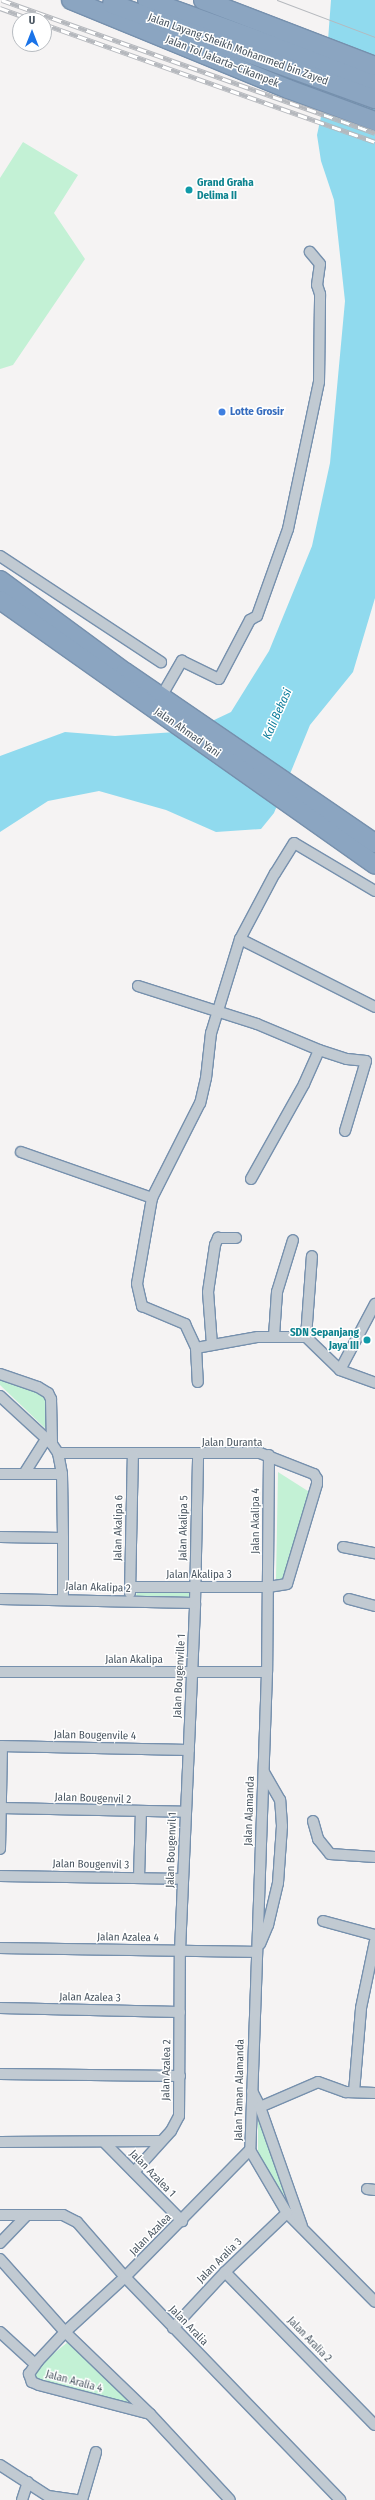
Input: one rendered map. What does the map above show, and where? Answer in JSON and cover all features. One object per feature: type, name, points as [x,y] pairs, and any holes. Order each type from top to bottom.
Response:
[{"type":"highway","name":"Jalan Tol Jakarta–Cikampek","points":[[71,0],[288,89],[375,120]]},
{"type":"highway","name":"Jalan Layang Sheikh Mohammed bin Zayed","points":[[101,0],[375,99]]},
{"type":"highway","name":"Jalan Layang Sheikh Mohammed bin Zayed","points":[[147,0],[375,82]]},
{"type":"highway","points":[[203,0],[375,66]]},
{"type":"highway","points":[[0,575],[165,690],[183,714],[375,831]]},
{"type":"highway","name":"Jalan Ahmad Yani","points":[[0,580],[183,714],[303,805],[375,865]]},
{"type":"highway","name":"Jalan Ahmad Yani","points":[[0,600],[183,714]]},
{"type":"highway","name":"Jalan Ahmad Yani","points":[[303,805],[375,843]]},
{"type":"street","points":[[165,690],[182,661],[219,679],[250,620],[257,616],[288,529],[319,382],[320,294],[318,285],[320,264],[310,252]]},
{"type":"street","points":[[0,556],[161,662]]},
{"type":"street","points":[[198,1382],[196,1348],[185,1324],[142,1306],[136,1284],[137,1273],[152,1198],[200,1103],[206,1078],[211,1033],[240,939],[294,843],[375,891]]},
{"type":"street","points":[[240,939],[375,1007]]},
{"type":"street","points":[[138,986],[219,1011],[319,1050],[347,1059],[366,1061],[345,1131]]},
{"type":"street","points":[[252,1179],[304,1084],[319,1050]]},
{"type":"street","points":[[21,1152],[152,1198]]},
{"type":"street","points":[[212,1345],[208,1292],[215,1245],[218,1238],[236,1238]]},
{"type":"street","points":[[274,1336],[276,1292],[286,1268],[293,1240]]},
{"type":"street","points":[[306,1337],[312,1256]]},
{"type":"street","points":[[340,1370],[375,1304]]},
{"type":"street","points":[[196,1348],[274,1336],[306,1337],[340,1370],[375,1383]]},
{"type":"street","points":[[0,1374],[38,1387],[48,1393],[51,1398],[49,1442],[24,1474]]},
{"type":"street","points":[[0,1396],[49,1442],[58,1454],[62,1474],[63,1599]]},
{"type":"street","name":"Jalan Duranta","points":[[58,1454],[269,1455],[314,1474],[317,1478],[318,1484],[289,1581]]},
{"type":"street","name":"Jalan Akalipa 5","points":[[195,1603],[194,1588],[198,1454]]},
{"type":"street","name":"Jalan Akalipa 6","points":[[130,1601],[133,1455]]},
{"type":"street","name":"Jalan Akalipa 4","points":[[268,1587],[269,1455]]},
{"type":"street","points":[[0,1474],[62,1474]]},
{"type":"street","points":[[0,1537],[63,1538]]},
{"type":"street","points":[[342,1547],[375,1553]]},
{"type":"street","name":"Jalan Akalipa 3","points":[[130,1587],[268,1587],[282,1586],[289,1581]]},
{"type":"street","points":[[267,1672],[268,1587]]},
{"type":"street","name":"Jalan Akalipa 2","points":[[0,1599],[63,1599],[195,1603]]},
{"type":"street","points":[[348,1599],[375,1606]]},
{"type":"street","name":"Jalan Bougenville 1","points":[[189,1750],[191,1671],[195,1603]]},
{"type":"street","name":"Jalan Akalipa","points":[[0,1672],[267,1672]]},
{"type":"street","name":"Jalan Alamanda","points":[[256,1952],[267,1672]]},
{"type":"street","points":[[0,1850],[1,1746]]},
{"type":"street","name":"Jalan Bougenvile 4","points":[[1,1746],[189,1750]]},
{"type":"street","name":"Jalan Bougenvil 1","points":[[180,1951],[185,1812],[189,1750]]},
{"type":"street","points":[[256,1952],[268,1925],[280,1869],[280,1800],[264,1772]]},
{"type":"street","name":"Jalan Bougenvil 2","points":[[1,1808],[185,1812]]},
{"type":"street","name":"Jalan Bougenvil 3","points":[[0,1876],[139,1878],[141,1812]]},
{"type":"street","points":[[313,1821],[318,1839],[330,1854],[375,1856]]},
{"type":"street","points":[[139,1878],[183,1879]]},
{"type":"street","points":[[323,1921],[375,1935]]},
{"type":"street","points":[[354,2092],[361,2008],[375,1941]]},
{"type":"street","name":"Jalan Azalea 4","points":[[0,1948],[256,1952]]},
{"type":"street","name":"Jalan Azalea 2","points":[[134,2172],[176,2124],[180,2076],[180,1951]]},
{"type":"street","name":"Jalan Taman Alamanda","points":[[256,1952],[250,2150],[287,2213],[303,2231],[375,2302]]},
{"type":"street","name":"Jalan Azalea 3","points":[[0,2008],[180,2012]]},
{"type":"street","points":[[0,2074],[180,2076]]},
{"type":"street","points":[[260,2107],[318,2082],[354,2092],[375,2093]]},
{"type":"street","points":[[251,2090],[260,2107],[303,2231]]},
{"type":"street","name":"Jalan Azalea 1","points":[[0,2142],[105,2143],[161,2141]]},
{"type":"street","name":"Jalan Azalea 1","points":[[105,2143],[182,2221]]},
{"type":"street","name":"Jalan Azalea","points":[[65,2332],[125,2277],[182,2221],[250,2150]]},
{"type":"street","name":"Jalan Aralia 3","points":[[173,2328],[226,2272],[287,2213]]},
{"type":"street","name":"Jalan Aralia","points":[[0,2215],[63,2215],[77,2222],[125,2277],[173,2328],[340,2500]]},
{"type":"street","points":[[0,2243],[26,2216]]},
{"type":"street","points":[[0,2258],[65,2332],[150,2414],[230,2500]]},
{"type":"street","name":"Jalan Aralia 2","points":[[226,2272],[375,2425]]},
{"type":"street","points":[[0,2332],[35,2364]]},
{"type":"street","name":"Jalan Aralia 4","points":[[65,2332],[35,2364],[29,2374],[32,2382],[150,2414]]},
{"type":"street","points":[[82,2500],[96,2452]]},
{"type":"street","points":[[0,2465],[48,2496],[78,2500]]},
{"type":"street","points":[[22,2500],[28,2482]]},
{"type":"green space","points":[[23,142],[78,175],[54,213],[85,259],[13,365],[0,369],[0,178]]},
{"type":"green space","points":[[0,1378],[51,1395],[47,1430],[0,1385]]},
{"type":"green space","points":[[278,1472],[311,1493],[289,1581],[280,1582],[276,1580]]},
{"type":"green space","points":[[137,1591],[194,1592],[194,1598],[136,1597]]},
{"type":"green space","points":[[258,2113],[292,2205],[266,2172],[258,2151]]},
{"type":"green space","points":[[69,2341],[135,2406],[36,2381],[33,2376],[36,2368]]},
{"type":"water","name":"Kali Bekasi","points":[[331,0],[375,0],[375,598],[353,672],[310,725],[274,813],[261,829],[216,832],[166,810],[99,791],[48,801],[0,832],[0,756],[65,732],[115,736],[191,731],[231,712],[269,651],[312,546],[330,463],[345,301],[334,200],[321,161],[317,135],[323,107]]},
{"type":"tram line","points":[[277,0],[375,37]]},
{"type":"railway","points":[[2,0],[375,133]]},
{"type":"railway","points":[[0,8],[12,12]]},
{"type":"railway","points":[[52,27],[375,142]]},
{"type":"place","name":"Grand Graha Delima II","points":[[189,190]]},
{"type":"place","name":"Lotte Grosir","points":[[222,412]]},
{"type":"place","name":"SDN Sepanjang Jaya III","points":[[367,1340]]}]
